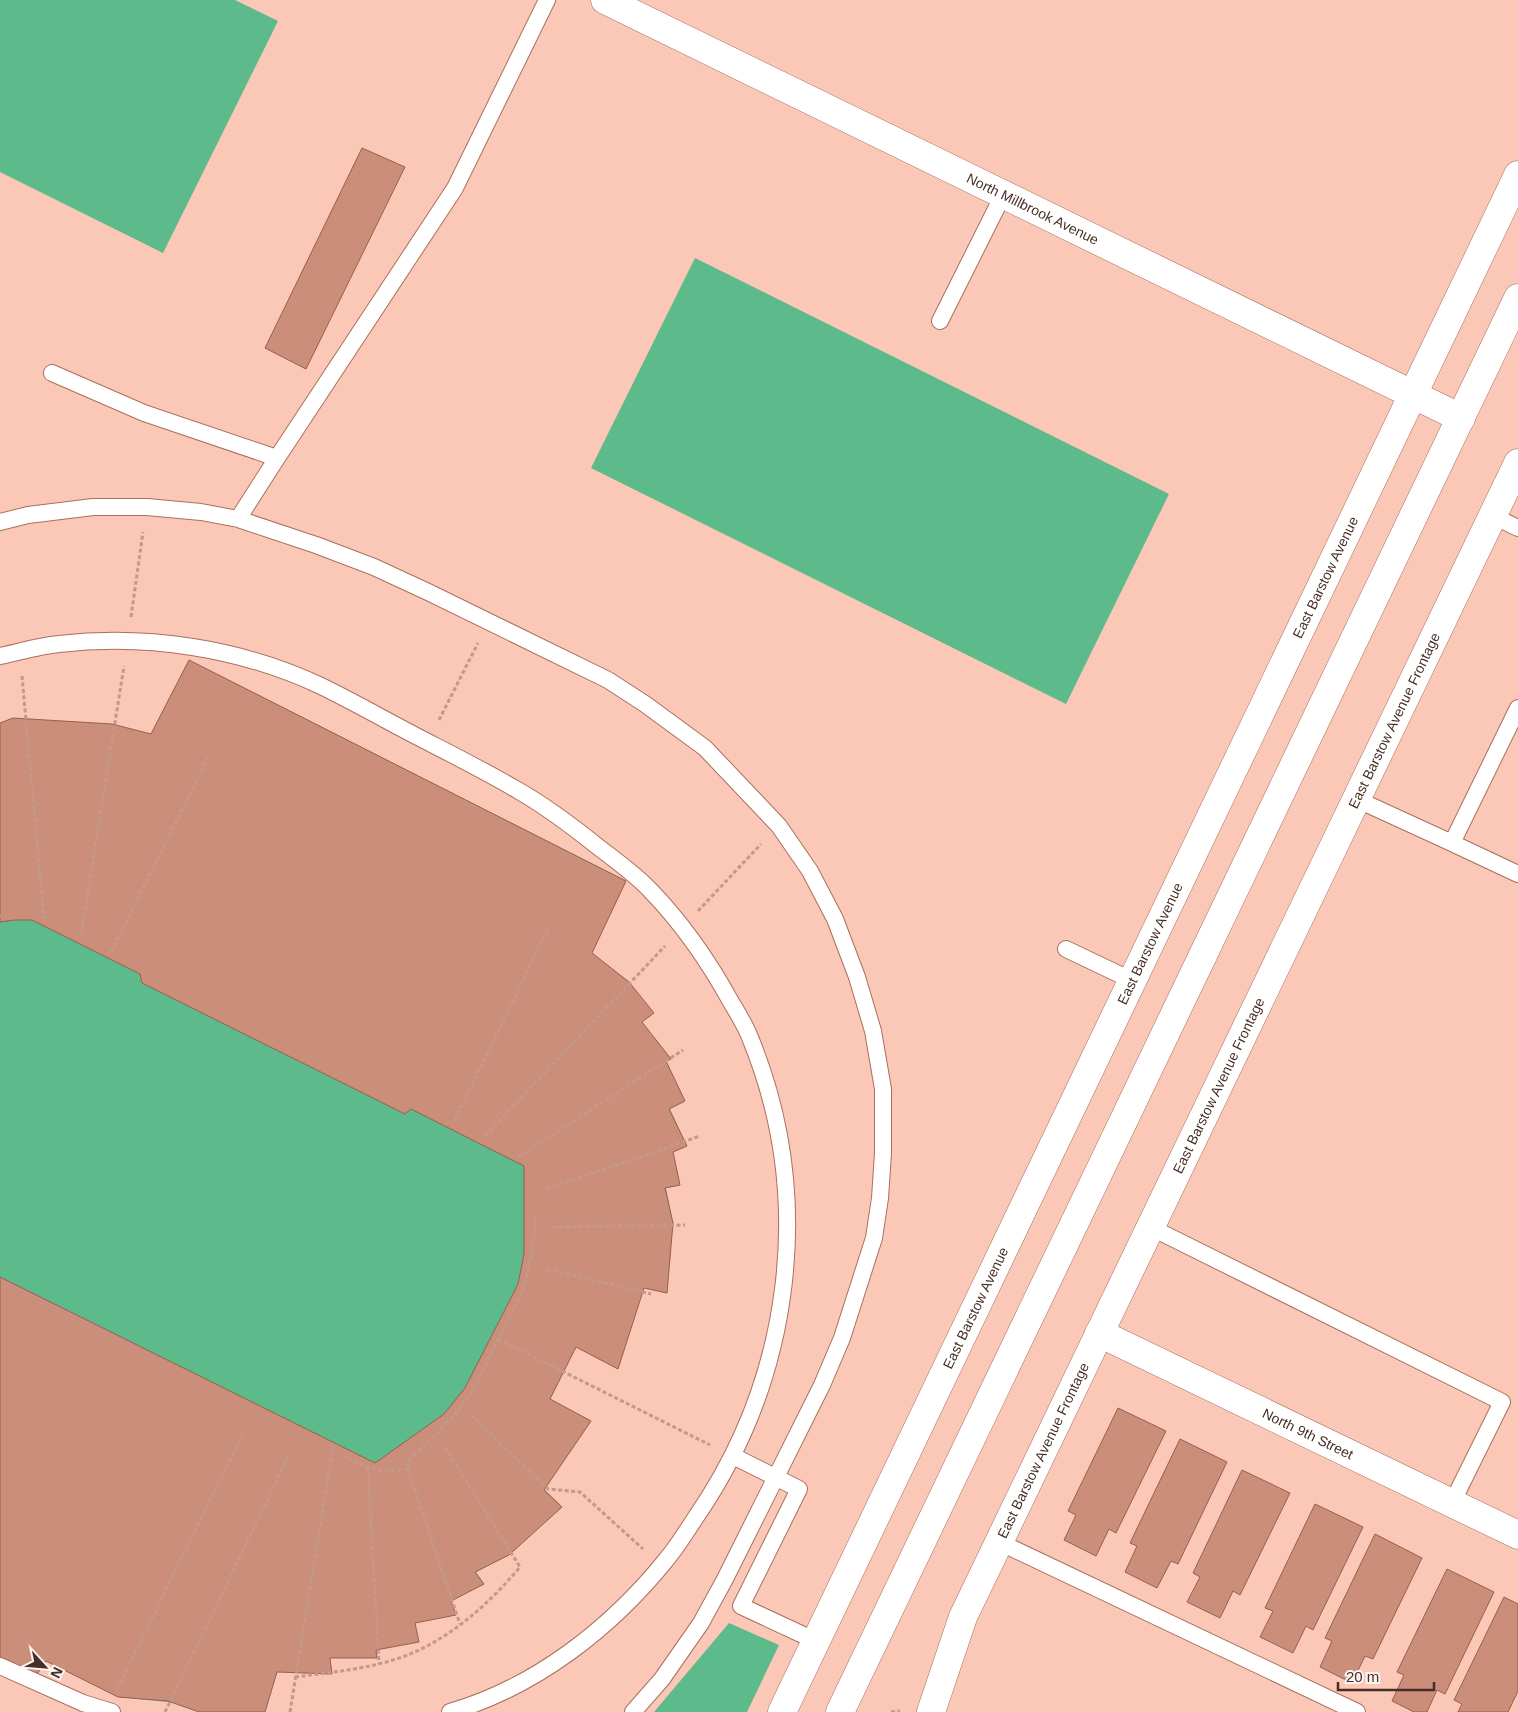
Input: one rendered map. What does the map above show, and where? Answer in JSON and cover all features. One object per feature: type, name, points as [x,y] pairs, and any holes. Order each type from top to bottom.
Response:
[{"type":"main road","name":"North Millbrook Avenue","points":[[605,0],[1460,418]]},
{"type":"main road","name":"East Barstow Avenue","points":[[789,1710],[816,1641],[1518,175]]},
{"type":"main road","points":[[840,1712],[1518,298]]},
{"type":"main road","name":"East Barstow Avenue Frontage","points":[[931,1712],[963,1617],[1518,463]]},
{"type":"main road","name":"North 9th Street","points":[[1100,1333],[1518,1536]]},
{"type":"lane","points":[[238,519],[276,458],[455,188],[546,0]]},
{"type":"lane","points":[[940,322],[1003,195]]},
{"type":"lane","points":[[52,372],[144,413],[276,458]]},
{"type":"lane","points":[[0,522],[61,510],[119,506],[201,512],[238,519],[374,567],[608,680],[645,704],[705,748],[779,826],[810,871],[835,919],[857,977],[872,1031],[883,1089],[880,1198],[874,1238],[842,1338],[822,1384],[725,1580],[701,1623],[662,1679],[633,1712]]},
{"type":"lane","points":[[1492,516],[1518,528]]},
{"type":"lane","points":[[0,656],[57,644],[128,641],[182,645],[241,657],[318,685],[519,791],[553,812],[618,862],[647,886],[682,927],[720,982],[750,1035],[771,1093],[780,1139],[787,1189],[788,1246],[781,1308],[771,1354],[759,1394],[733,1456],[703,1508],[661,1566],[633,1598],[592,1635],[548,1668],[504,1692],[450,1712]]},
{"type":"lane","points":[[1452,843],[1518,708]]},
{"type":"lane","points":[[1356,799],[1518,874]]},
{"type":"lane","points":[[1066,949],[1131,980]]},
{"type":"lane","points":[[1150,1227],[1502,1402],[1452,1503]]},
{"type":"lane","points":[[733,1456],[799,1489],[741,1606],[816,1641]]},
{"type":"lane","points":[[999,1542],[1357,1712]]},
{"type":"lane","points":[[0,1666],[83,1703],[110,1711]]},
{"type":"path","points":[[81,936],[128,641],[147,507]]},
{"type":"path","points":[[428,742],[488,622]]},
{"type":"path","points":[[20,652],[44,919]]},
{"type":"path","points":[[112,952],[210,754]]},
{"type":"path","points":[[485,1136],[779,826]]},
{"type":"path","points":[[455,1120],[548,927]]},
{"type":"path","points":[[518,1157],[683,1050]]},
{"type":"path","points":[[547,1189],[700,1136]]},
{"type":"path","points":[[460,1624],[407,1462],[452,1418],[472,1392],[524,1287],[532,1252],[536,1216]]},
{"type":"path","points":[[553,1227],[684,1225]]},
{"type":"path","points":[[547,1269],[651,1294]]},
{"type":"path","points":[[498,1339],[733,1456]]},
{"type":"path","points":[[471,1415],[548,1489],[580,1492],[661,1566]]},
{"type":"path","points":[[110,1711],[242,1436]]},
{"type":"path","points":[[296,1677],[348,1671],[379,1664],[405,1656],[428,1645],[476,1612],[500,1590],[520,1567],[443,1444]]},
{"type":"path","points":[[290,1712],[332,1446]]},
{"type":"path","points":[[164,1712],[289,1455]]},
{"type":"path","points":[[342,1455],[368,1468],[394,1472],[408,1469]]},
{"type":"path","points":[[368,1468],[379,1664]]},
{"type":"path","points":[[891,1712],[898,1710],[904,1712]]},
{"type":"green space","points":[[0,0],[235,0],[278,21],[163,253],[0,172]]},
{"type":"green space","points":[[695,258],[1169,494],[1066,704],[591,468]]},
{"type":"green space","points":[[189,660],[626,881],[592,953],[629,982],[642,1022],[671,1059],[666,1061],[685,1101],[670,1109],[687,1146],[673,1152],[680,1185],[666,1188],[673,1223],[667,1293],[644,1288],[618,1369],[576,1347],[550,1399],[591,1421],[544,1489],[562,1507],[509,1555],[476,1572],[484,1584],[451,1601],[456,1615],[415,1623],[376,1650],[377,1658],[330,1658],[277,1672],[265,1712],[118,1697],[46,1661],[35,1677],[0,1660],[0,723],[13,718],[151,734]]},
{"type":"green space","points":[[729,1623],[779,1645],[747,1712],[654,1712]]},
{"type":"building","points":[[362,148],[405,167],[306,369],[265,348]]},
{"type":"building","points":[[189,660],[626,881],[592,953],[629,982],[654,1013],[642,1022],[671,1059],[666,1061],[685,1101],[669,1109],[687,1146],[673,1152],[680,1185],[665,1188],[673,1223],[667,1293],[644,1288],[618,1369],[576,1347],[550,1399],[591,1421],[544,1490],[562,1507],[509,1555],[475,1572],[484,1584],[451,1601],[456,1615],[415,1623],[419,1642],[376,1650],[377,1658],[330,1658],[332,1674],[277,1672],[265,1712],[199,1712],[168,1701],[118,1697],[46,1661],[35,1677],[0,1660],[0,1277],[375,1463],[444,1414],[465,1388],[518,1284],[524,1254],[524,1166],[411,1109],[405,1114],[142,983],[140,974],[32,920],[0,922],[0,723],[13,718],[112,724],[151,734]]},
{"type":"building","points":[[1118,1408],[1166,1431],[1116,1533],[1109,1529],[1096,1556],[1064,1540],[1076,1515],[1068,1511]]},
{"type":"building","points":[[1180,1439],[1227,1462],[1178,1564],[1171,1561],[1157,1588],[1125,1572],[1137,1546],[1130,1543]]},
{"type":"building","points":[[1242,1470],[1290,1493],[1240,1595],[1233,1591],[1220,1618],[1187,1602],[1200,1577],[1193,1573]]},
{"type":"building","points":[[1315,1504],[1363,1527],[1313,1630],[1306,1626],[1293,1653],[1260,1637],[1273,1611],[1265,1608]]},
{"type":"building","points":[[1375,1534],[1422,1558],[1373,1659],[1365,1656],[1352,1683],[1320,1667],[1332,1641],[1325,1638]]},
{"type":"building","points":[[1447,1569],[1494,1592],[1445,1694],[1437,1690],[1427,1712],[1414,1712],[1392,1701],[1404,1675],[1397,1672]]},
{"type":"building","points":[[1504,1597],[1518,1604],[1518,1691],[1508,1712],[1458,1712],[1462,1704],[1454,1700]]}]
